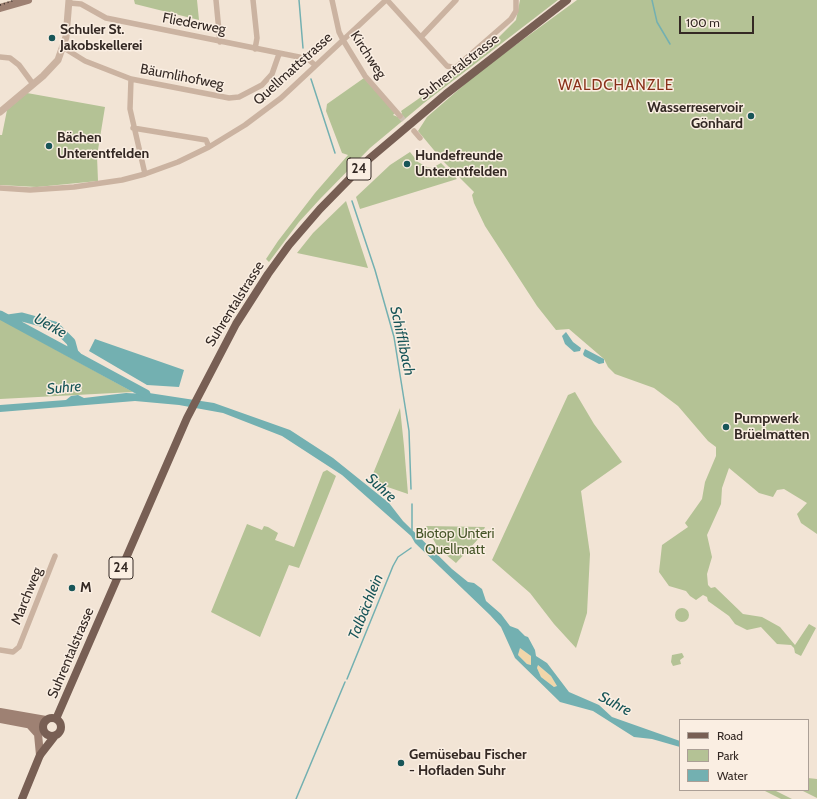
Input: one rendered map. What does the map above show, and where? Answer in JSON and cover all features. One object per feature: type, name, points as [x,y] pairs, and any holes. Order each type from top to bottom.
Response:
[{"type":"main road","points":[[0,8],[28,0]]},
{"type":"main road","name":"Suhrentalstrasse","points":[[56,719],[187,418],[236,324],[268,274],[289,245],[335,192],[369,159],[418,116],[567,0]]},
{"type":"main road","points":[[0,712],[44,726]]},
{"type":"main road","points":[[0,718],[44,726],[56,719],[61,724],[62,729],[40,755]]},
{"type":"main road","points":[[0,725],[11,720]]},
{"type":"main road","points":[[29,724],[38,734],[40,755]]},
{"type":"main road","points":[[44,726],[48,736],[54,737]]},
{"type":"main road","points":[[22,799],[40,755],[44,726]]},
{"type":"street","points":[[216,0],[220,42]]},
{"type":"street","points":[[253,0],[257,38],[255,49]]},
{"type":"street","name":"Kirchweg","points":[[332,0],[342,40],[365,76],[400,116]]},
{"type":"street","points":[[387,0],[447,66],[455,68],[511,19],[516,11],[516,0]]},
{"type":"street","name":"Quellmattstrasse","points":[[0,188],[30,190],[74,187],[122,180],[145,174],[178,162],[209,147],[245,125],[281,98],[387,0]]},
{"type":"street","points":[[421,37],[456,0]]},
{"type":"street","points":[[0,112],[53,67],[64,48],[68,25],[69,2]]},
{"type":"street","name":"Fliederweg","points":[[69,2],[81,4],[106,18],[309,60],[316,65]]},
{"type":"street","name":"Bäumlihofweg","points":[[64,48],[85,61],[131,79],[229,98],[239,97],[262,85],[272,74],[279,54]]},
{"type":"street","points":[[0,56],[10,58],[19,65],[33,84]]},
{"type":"street","name":"Bäumlihofweg","points":[[131,79],[129,102],[133,128],[145,174]]},
{"type":"street","points":[[133,128],[206,140],[209,147]]},
{"type":"street","points":[[414,131],[420,138]]},
{"type":"street","name":"Marchweg","points":[[0,650],[13,652],[19,647],[55,556]]},
{"type":"green space","points":[[134,0],[197,0],[199,20],[135,4]]},
{"type":"green space","points":[[520,0],[558,0],[424,103],[370,148],[299,222],[269,262],[266,259],[278,241],[315,193],[348,155],[342,153],[326,111],[327,104],[364,78],[395,113],[393,115],[398,117],[402,113],[401,111],[467,65],[498,38],[516,20]]},
{"type":"green space","points":[[577,0],[817,0],[817,534],[801,523],[797,514],[807,503],[784,489],[777,490],[773,497],[759,493],[729,468],[722,488],[721,504],[707,535],[712,557],[707,574],[708,585],[711,588],[715,587],[743,614],[762,617],[780,627],[795,645],[809,624],[816,628],[801,656],[795,653],[794,648],[791,645],[777,644],[761,627],[747,630],[735,624],[729,616],[708,601],[707,597],[703,595],[696,600],[686,591],[669,586],[659,572],[662,545],[688,527],[685,523],[702,499],[705,482],[716,456],[716,447],[708,441],[678,406],[654,388],[615,374],[608,367],[604,359],[569,329],[556,330],[537,306],[485,226],[474,203],[472,195],[474,192],[443,161],[418,131],[427,117],[480,71]]},
{"type":"green space","name":"Bächen Unterentfelden","points":[[27,93],[105,107],[97,156],[98,181],[37,187],[0,185],[0,135],[2,135],[7,110]]},
{"type":"green space","name":"Hundefreunde Unterentfelden","points":[[410,152],[418,162],[427,167],[432,168],[441,163],[457,179],[360,209],[356,197],[390,165]]},
{"type":"green space","points":[[346,201],[368,268],[297,253],[313,233]]},
{"type":"green space","points":[[0,319],[133,392],[0,399]]},
{"type":"green space","points":[[575,392],[594,424],[622,462],[581,491],[590,554],[587,613],[576,648],[554,624],[530,593],[492,560],[568,395]]},
{"type":"green space","points":[[400,408],[404,446],[408,494],[370,481]]},
{"type":"green space","points":[[327,470],[336,476],[299,568],[289,565],[260,637],[211,612],[247,524],[262,530],[264,526],[268,527],[278,533],[275,540],[294,547],[323,472]]},
{"type":"green space","name":"Biotop Unteri Quellmatt","points":[[426,526],[485,527],[481,536],[456,563],[438,548]]},
{"type":"green space","points":[[679,608],[685,608],[689,612],[689,618],[685,622],[679,622],[675,618],[675,612]]},
{"type":"green space","points":[[682,653],[684,657],[680,660],[681,664],[673,666],[671,662],[672,655]]},
{"type":"green space","points":[[809,778],[817,779],[817,798],[803,791],[809,791]]},
{"type":"green space","points":[[765,791],[776,791],[792,799],[781,799]]},
{"type":"sand","points":[[520,648],[531,656],[531,665],[527,664],[518,655]]},
{"type":"sand","points":[[538,665],[551,676],[557,686],[554,687],[541,677],[537,668]]},
{"type":"water","points":[[566,332],[573,342],[581,348],[580,351],[574,352],[565,344],[562,336]]},
{"type":"water","points":[[95,339],[184,370],[179,387],[147,385],[89,351]]},
{"type":"water","points":[[585,349],[604,359],[604,363],[599,364],[584,356],[583,354]]},
{"type":"water","points":[[126,393],[149,393],[214,403],[290,430],[333,458],[389,503],[403,521],[452,569],[468,582],[474,583],[482,589],[486,601],[501,614],[510,626],[518,629],[528,637],[535,650],[536,656],[547,663],[569,692],[599,705],[612,717],[679,741],[679,747],[652,739],[634,737],[593,711],[560,702],[515,658],[501,627],[415,543],[411,536],[342,475],[282,436],[223,413],[179,405],[135,401],[0,412],[0,405],[66,400],[71,396],[78,395],[84,398]],"holes":[[[520,648],[531,656],[531,665],[527,664],[518,655]],[[538,665],[551,676],[557,686],[554,687],[541,677],[537,668]]]},
{"type":"waterway","name":"Schifflibach","points":[[299,0],[303,48]]},
{"type":"waterway","points":[[652,0],[657,22],[670,44]]},
{"type":"waterway","name":"Schifflibach","points":[[311,79],[335,153]]},
{"type":"waterway","name":"Schifflibach","points":[[352,201],[375,270],[394,337],[409,431],[411,489]]},
{"type":"waterway","name":"Uerke","points":[[0,315],[146,394]]},
{"type":"waterway","name":"Uerke","points":[[8,319],[22,317],[55,326],[71,342],[74,353],[78,357]]},
{"type":"waterway","points":[[412,504],[412,530]]},
{"type":"waterway","name":"Talbächlein","points":[[347,679],[393,566],[398,557],[411,548]]},
{"type":"waterway","name":"Talbächlein","points":[[296,799],[345,682]]},
{"type":"tunnel","points":[[400,116],[411,128]]},
{"type":"railway","points":[[0,5],[15,0]]},
{"type":"place","name":"Schuler St. Jakobskellerei","points":[[52,38]]},
{"type":"place","name":"Wasserreservoir Gönhard","points":[[751,116]]},
{"type":"place","name":"Bächen Unterentfelden","points":[[49,146]]},
{"type":"place","name":"Hundefreunde Unterentfelden","points":[[407,164]]},
{"type":"place","name":"Pumpwerk Brüelmatten","points":[[726,427]]},
{"type":"place","name":"M","points":[[72,588]]},
{"type":"place","name":"Gemüsebau Fischer - Hofladen Suhr","points":[[401,763]]},
{"type":"district","name":"WALDCHANZLE","points":[[616,86]]},
{"type":"water label","name":"Suhre","points":[[64,388]]},
{"type":"water label","name":"Suhre","points":[[381,488]]},
{"type":"water label","name":"Suhre","points":[[615,704]]}]
